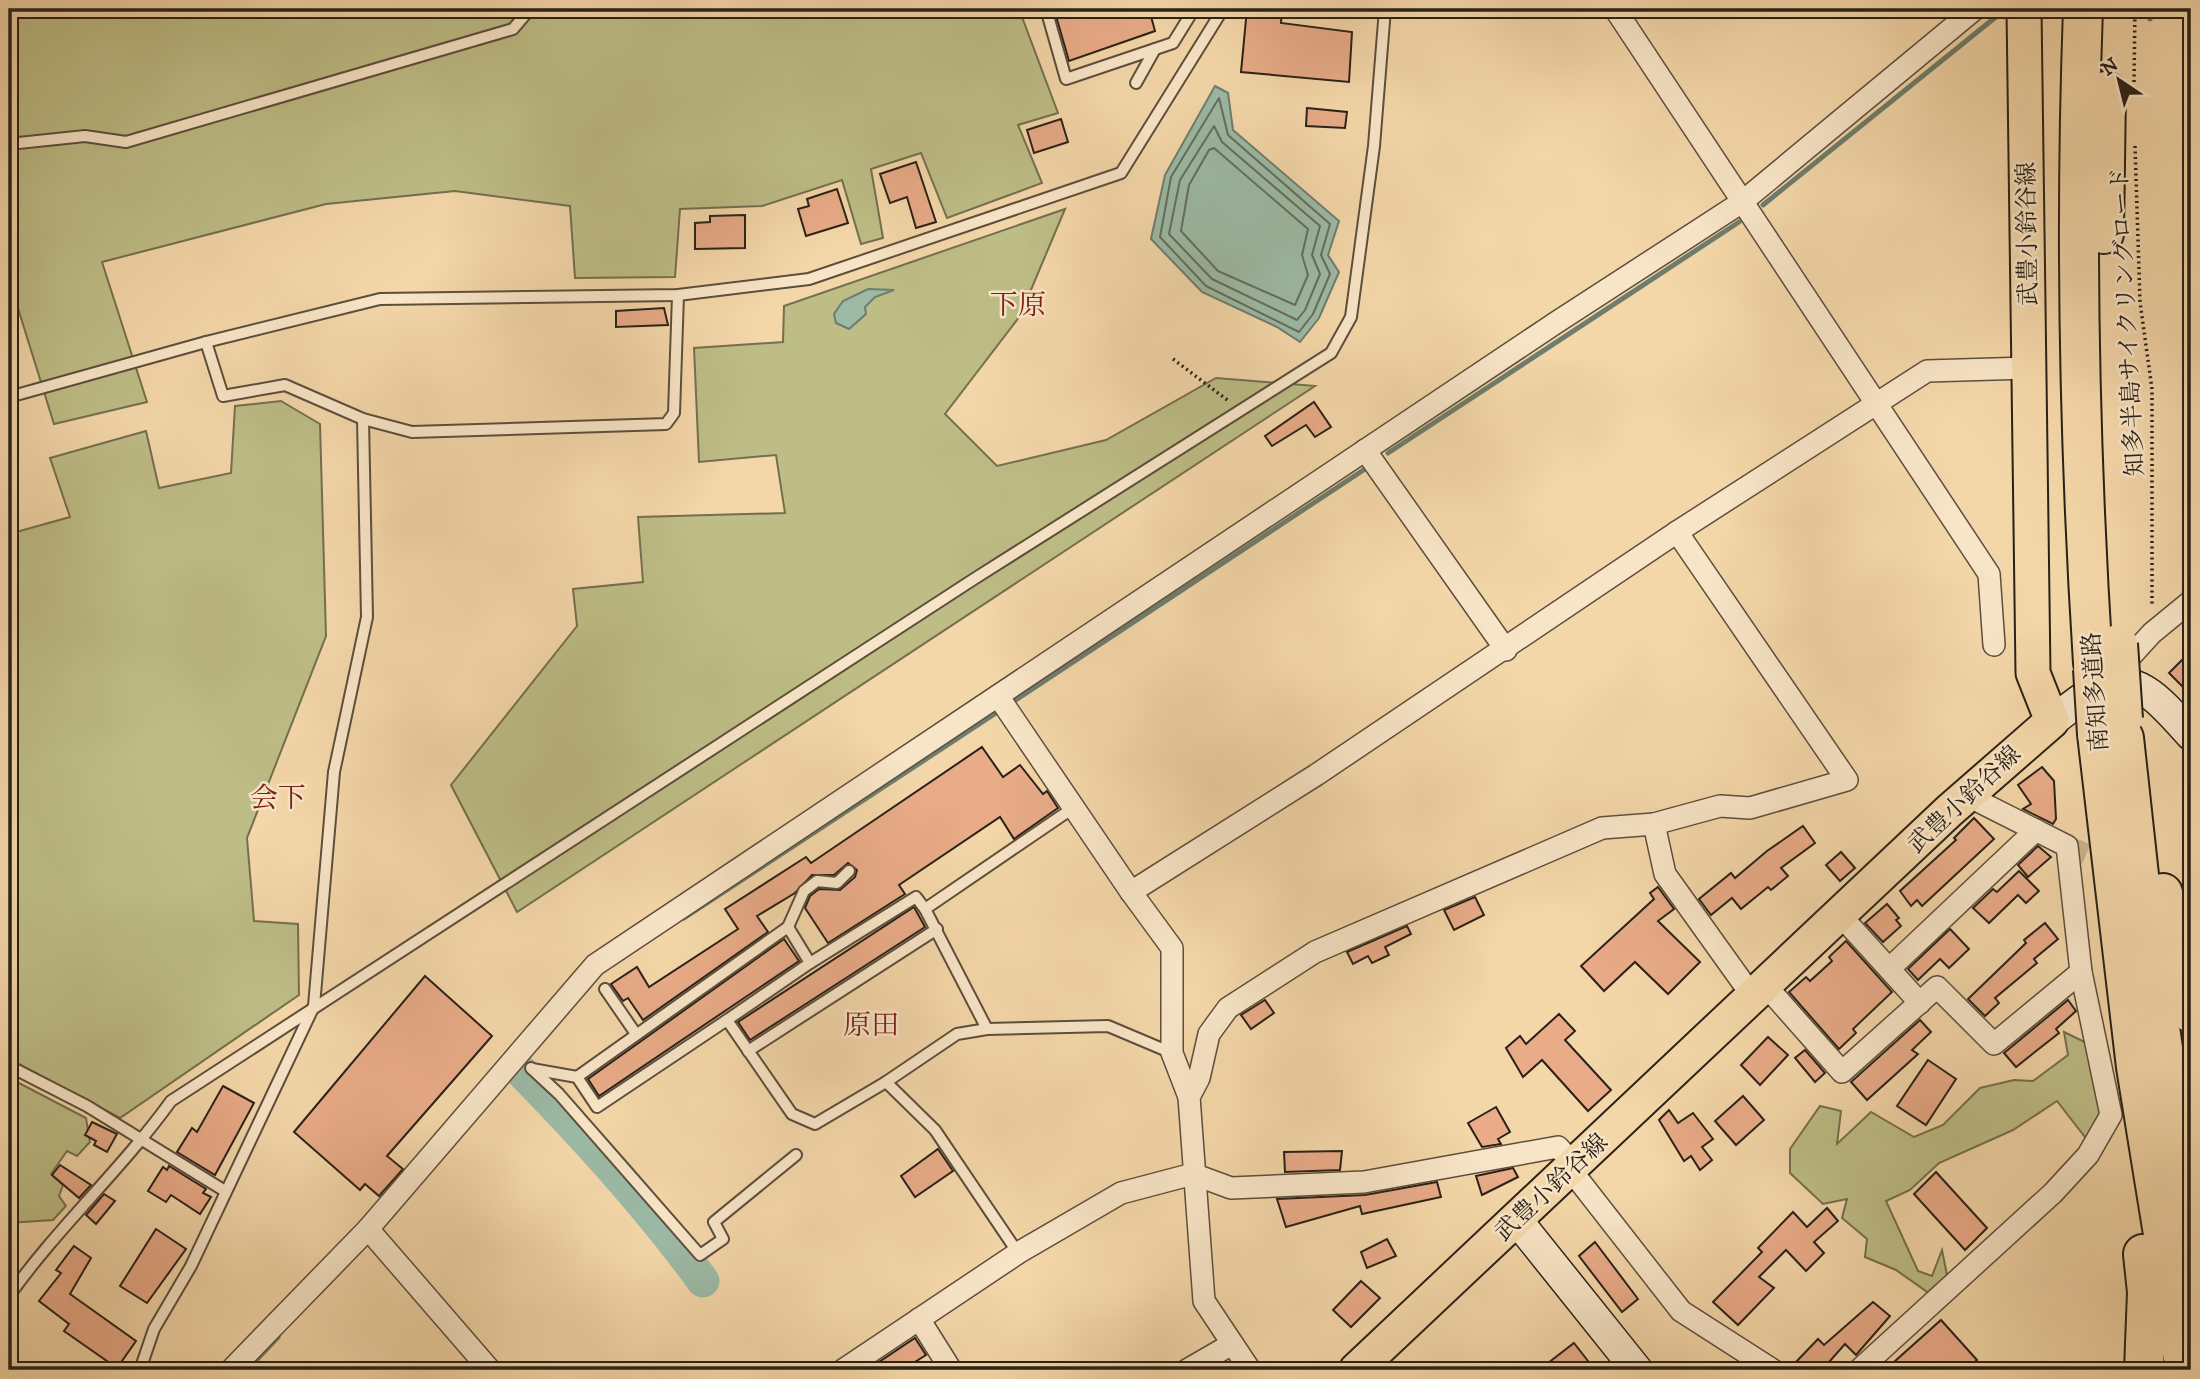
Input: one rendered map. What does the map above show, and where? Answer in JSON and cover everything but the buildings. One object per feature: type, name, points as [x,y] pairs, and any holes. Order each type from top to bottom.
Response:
[{"type":"highway","name":"南知多道路","points":[[2082,9],[2077,166],[2079,416],[2117,656]]},
{"type":"highway","name":"南知多道路","points":[[2107,9],[2103,284],[2107,465],[2117,656],[2106,827],[2136,1067],[2185,1370]]},
{"type":"highway","name":"南知多道路","points":[[2114,731],[2191,1239]]},
{"type":"highway","points":[[2114,731],[2138,750],[2154,856],[2191,1013]]},
{"type":"highway","points":[[2106,827],[2099,876],[2147,1292],[2144,1370]]},
{"type":"main road","name":"武豊小鈴谷線","points":[[1359,1369],[1573,1167],[1755,985],[1841,916],[2052,721],[2032,673],[2024,9]]},
{"type":"street","points":[[1615,9],[1989,574],[1994,645]]},
{"type":"street","points":[[231,1370],[524,1062],[595,965],[1364,450],[1742,202],[1975,9]]},
{"type":"street","points":[[1131,892],[1506,649],[1677,532],[1927,371],[2028,368]]},
{"type":"street","points":[[1364,450],[1506,649]]},
{"type":"street","points":[[1189,1097],[1199,1078],[1209,1034],[1228,1008],[1315,952],[1602,828],[1654,824],[1720,806],[1750,808],[1847,780],[1677,532]]},
{"type":"street","points":[[2052,721],[2117,656],[2191,601]]},
{"type":"street","points":[[2117,656],[2134,684],[2151,694],[2191,735]]},
{"type":"street","points":[[998,696],[1172,948],[1172,1053],[1189,1097],[1204,1301],[1250,1370]]},
{"type":"street","points":[[1859,1370],[2053,1193],[2088,1155],[2111,1115],[2081,972],[2067,846],[1968,796]]},
{"type":"street","points":[[1654,824],[1665,874],[1755,985],[1842,1072],[1937,987],[1994,1044],[2081,972]]},
{"type":"street","points":[[1890,968],[2036,830]]},
{"type":"street","points":[[1841,916],[1920,1003]]},
{"type":"street","points":[[843,1370],[1018,1253],[1121,1193],[1193,1174],[1231,1188],[1364,1182],[1558,1147],[1681,1311],[1773,1370]]},
{"type":"street","points":[[1516,1219],[1637,1370]]},
{"type":"street","points":[[368,1229],[490,1370]]},
{"type":"street","points":[[919,1319],[951,1370]]},
{"type":"street","points":[[1187,1370],[1232,1344]]},
{"type":"lane","points":[[9,144],[85,136],[126,142],[513,29],[530,9]]},
{"type":"lane","points":[[1046,9],[1066,79],[1173,43],[1194,9]]},
{"type":"lane","points":[[9,397],[206,342],[380,299],[678,295],[809,279],[1121,173],[1223,9]]},
{"type":"lane","points":[[9,1296],[40,1253],[143,1140],[171,1101],[963,587],[1331,353],[1351,317],[1374,146],[1385,9]]},
{"type":"lane","points":[[1136,83],[1155,49]]},
{"type":"lane","points":[[206,342],[223,396],[285,386],[363,419],[412,432],[666,424],[674,413],[678,295]]},
{"type":"lane","points":[[140,1370],[153,1329],[191,1266],[314,1006],[334,772],[367,617],[363,419]]},
{"type":"lane","points":[[925,909],[1073,808]]},
{"type":"lane","points":[[577,1077],[788,927],[804,891],[817,881],[837,883],[849,871]]},
{"type":"lane","points":[[524,1062],[577,1077],[597,1107],[810,963],[916,897],[937,929],[987,1029]]},
{"type":"lane","points":[[788,927],[810,963]]},
{"type":"lane","points":[[748,1051],[937,929]]},
{"type":"lane","points":[[605,989],[636,1034]]},
{"type":"lane","points":[[727,1020],[792,1114],[815,1124],[886,1082],[957,1034],[987,1029],[1108,1026],[1172,1053]]},
{"type":"lane","points":[[524,1062],[559,1094],[700,1255],[723,1239],[714,1222],[796,1155]]},
{"type":"lane","points":[[9,1066],[87,1106],[226,1191]]},
{"type":"lane","points":[[886,1082],[935,1130],[1018,1253]]},
{"type":"path","points":[[2134,86],[2135,9]]},
{"type":"path","name":"知多半島サイクリングロード","points":[[2117,656],[2152,388],[2140,302],[2135,139]]},
{"type":"path","points":[[1173,359],[1241,411]]},
{"type":"shaded area","points":[[9,9],[1019,9],[1058,113],[1018,125],[1042,183],[947,218],[921,153],[871,169],[883,238],[861,244],[842,180],[762,206],[680,209],[675,277],[575,278],[570,206],[455,191],[326,204],[102,262],[147,402],[54,424],[12,289],[9,290]]},
{"type":"shaded area","points":[[1065,209],[1020,316],[945,414],[997,466],[1106,440],[1216,378],[1315,386],[517,912],[451,785],[577,626],[573,589],[643,582],[638,517],[785,513],[776,455],[699,462],[694,348],[783,342],[784,306]]},
{"type":"shaded area","points":[[281,401],[320,424],[326,636],[247,838],[254,921],[298,924],[299,995],[120,1118],[9,1059],[9,534],[70,517],[50,458],[146,431],[159,488],[231,473],[235,406]]},
{"type":"shaded area","points":[[2064,1032],[2091,1045],[2104,1113],[2088,1141],[2057,1101],[2013,1130],[1939,1163],[1910,1190],[1886,1201],[1918,1271],[1932,1276],[1942,1250],[1947,1275],[1933,1296],[1896,1270],[1865,1257],[1867,1239],[1842,1218],[1847,1199],[1823,1204],[1790,1173],[1790,1149],[1820,1106],[1841,1111],[1837,1144],[1871,1112],[1914,1137],[1943,1125],[1980,1088],[2014,1080],[2033,1081],[2068,1055]]},
{"type":"shaded area","points":[[17,1082],[86,1118],[90,1142],[77,1156],[67,1151],[51,1174],[63,1185],[59,1196],[66,1206],[53,1220],[9,1223],[9,1092]]},
{"type":"water","points":[[1215,86],[1228,93],[1233,130],[1339,221],[1328,255],[1339,272],[1319,318],[1300,342],[1277,327],[1202,292],[1151,239],[1165,175]]},
{"type":"water","points":[[868,289],[894,290],[875,297],[865,307],[866,314],[849,329],[836,323],[834,314],[843,301]]},
{"type":"waterway","points":[[2150,9],[2150,19]]},
{"type":"waterway","points":[[1763,205],[1997,16],[2009,17]]},
{"type":"waterway","points":[[1388,453],[1739,222]]},
{"type":"waterway","points":[[1014,701],[1368,467]]},
{"type":"waterway","points":[[684,918],[996,713]]},
{"type":"waterway","points":[[516,1066],[614,1170],[660,1224],[703,1281]]},
{"type":"waterway","points":[[247,1370],[278,1337]]},
{"type":"tunnel","points":[[2067,846],[2116,866]]},
{"type":"tunnel","points":[[2159,884],[2191,899]]},
{"type":"district","name":"下原","points":[[1018,304]]},
{"type":"district","name":"会下","points":[[278,797]]},
{"type":"district","name":"原田","points":[[871,1024]]}]
